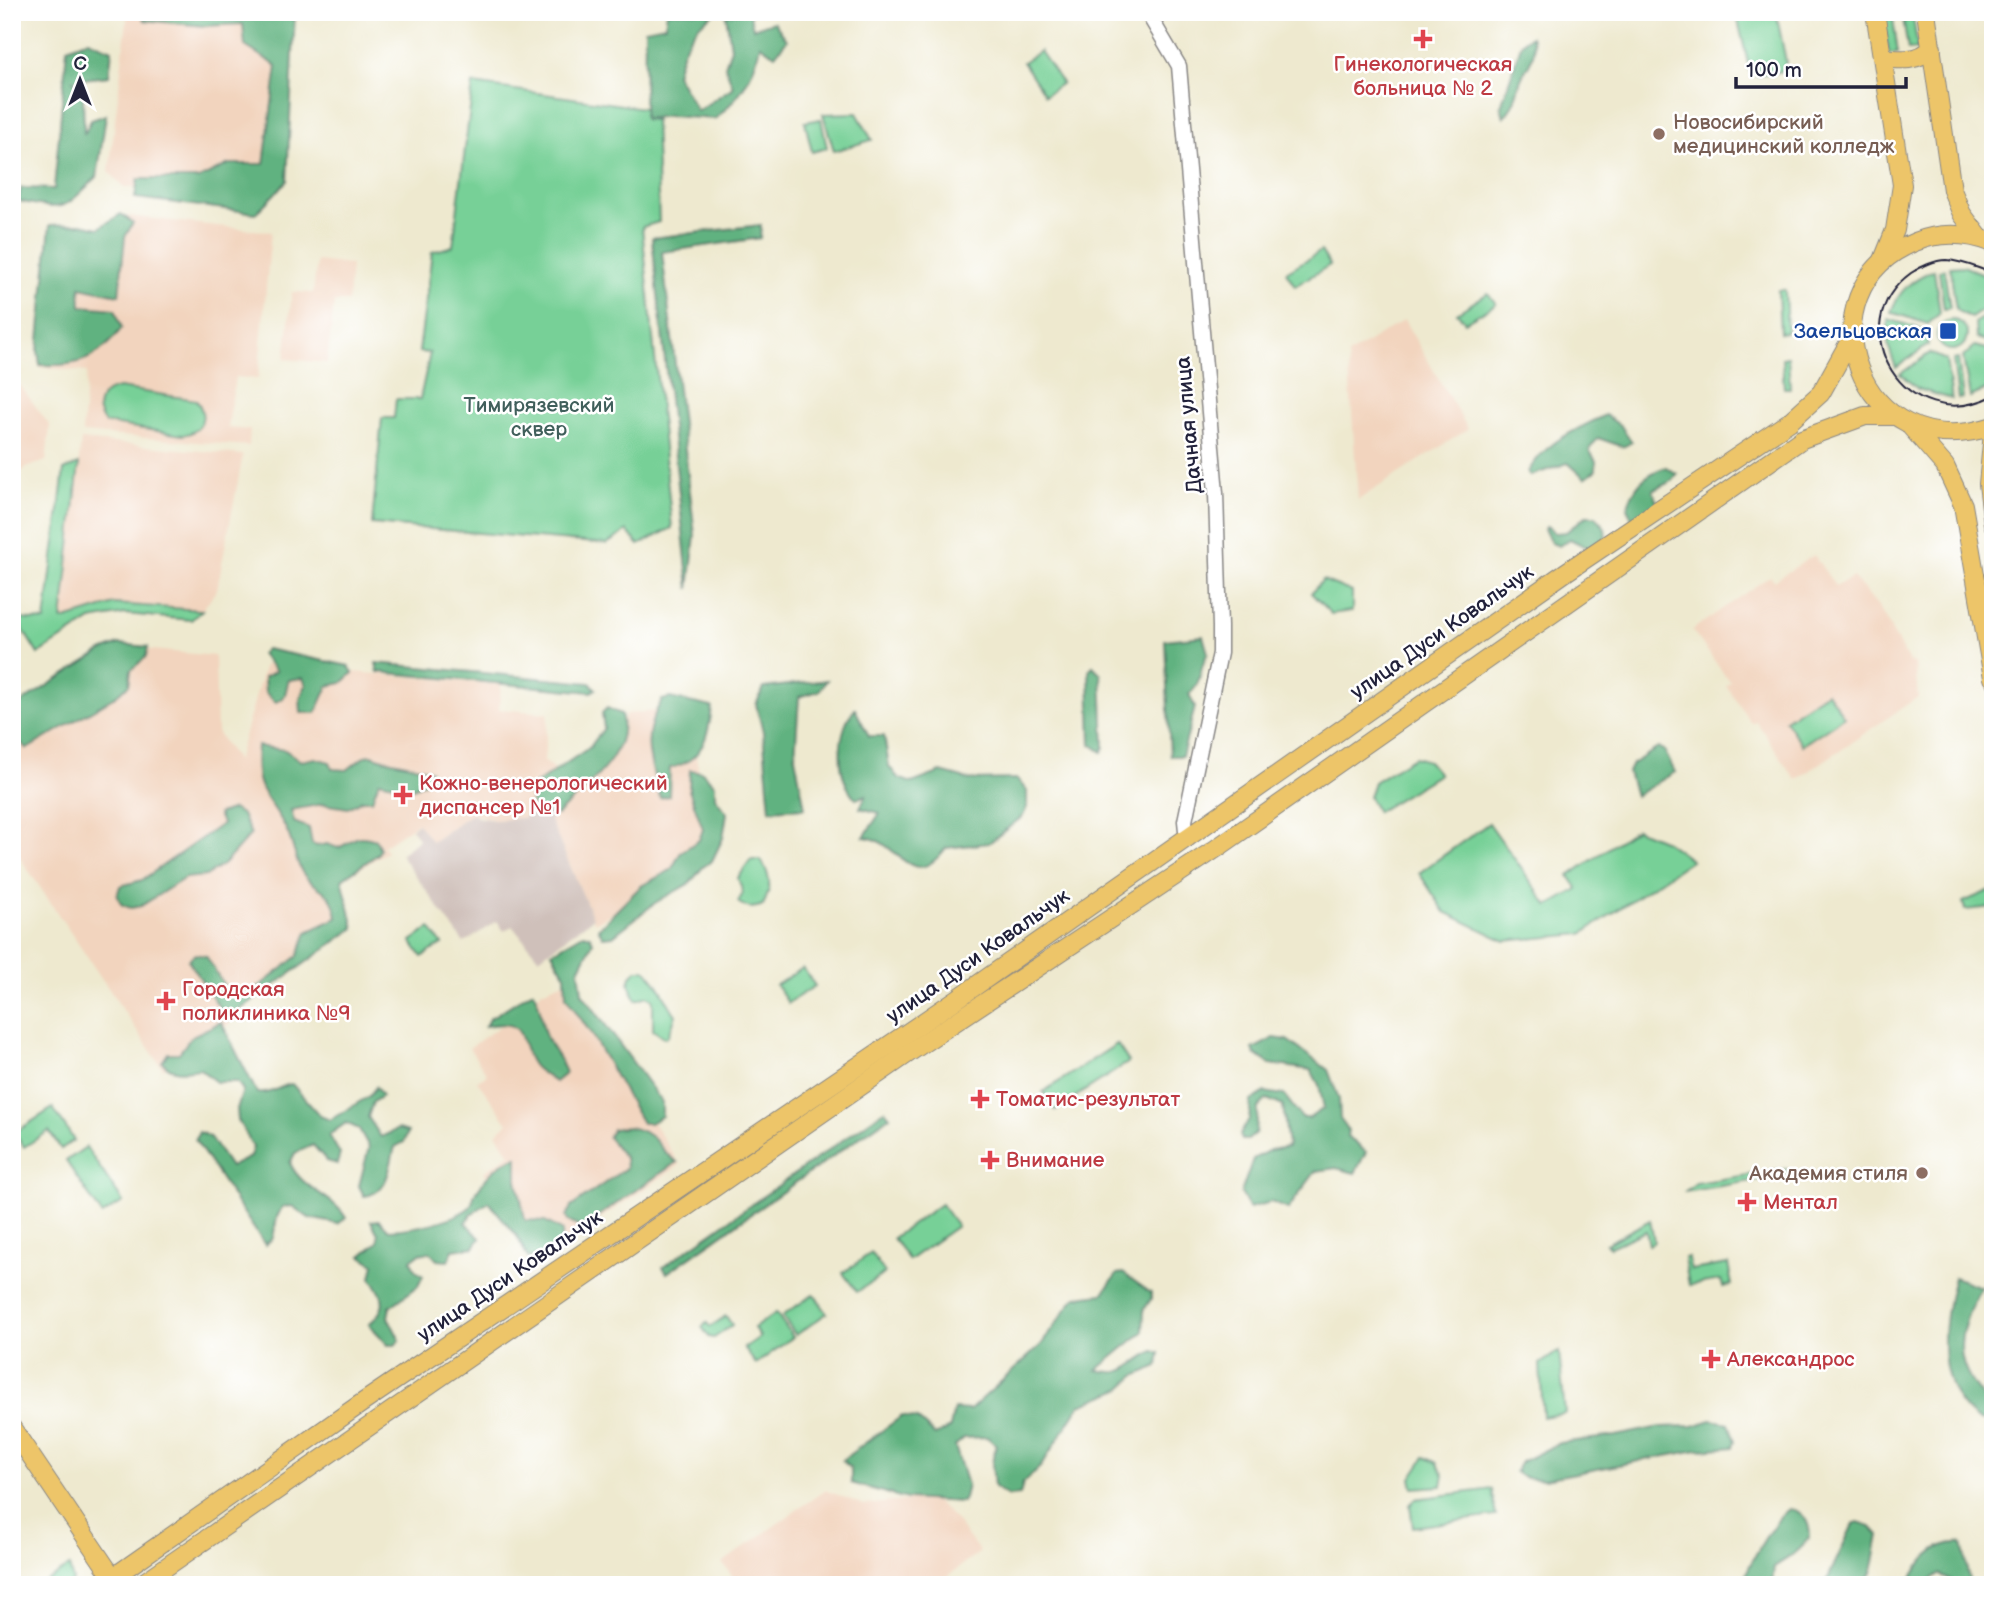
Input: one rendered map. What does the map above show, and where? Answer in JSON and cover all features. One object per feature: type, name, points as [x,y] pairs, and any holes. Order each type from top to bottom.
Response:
[{"type":"main road","points":[[1875,12],[1902,184],[1895,230],[1882,263]]},
{"type":"main road","points":[[1926,12],[1952,190],[1962,214],[1986,240]]},
{"type":"main road","points":[[1883,58],[1908,60],[1926,55],[1932,48]]},
{"type":"main road","points":[[1986,240],[1954,234],[1927,237],[1903,247],[1882,263],[1865,285],[1855,310],[1852,337],[1857,368],[1872,395],[1902,420],[1945,466],[1963,505],[1993,678]]},
{"type":"main road","name":"улица Дуси Ковальчук","points":[[111,1582],[1187,840],[1566,572],[1789,422],[1821,393],[1852,337]]},
{"type":"main road","name":"улица Дуси Ковальчук","points":[[140,1585],[910,1052],[1217,848],[1802,439],[1865,416],[1902,420],[1951,434],[1993,426]]},
{"type":"main road","points":[[1993,433],[1988,484],[1993,524]]},
{"type":"main road","points":[[12,1428],[111,1582]]},
{"type":"street","name":"Дачная улица","points":[[1147,12],[1179,66],[1216,493],[1220,653],[1185,821],[1187,840]]},
{"type":"shaded area","points":[[128,12],[287,12],[259,203],[124,187],[109,172]]},
{"type":"shaded area","points":[[129,216],[271,232],[258,379],[235,377],[228,428],[250,430],[249,446],[82,433],[87,372],[39,367],[55,228],[104,233]]},
{"type":"shaded area","points":[[317,261],[351,265],[348,302],[334,302],[327,363],[285,359],[292,292],[313,293]]},
{"type":"shaded area","points":[[1404,320],[1468,429],[1358,500],[1348,355]]},
{"type":"shaded area","points":[[12,384],[20,385],[50,426],[46,461],[26,468],[12,479]]},
{"type":"shaded area","points":[[81,440],[243,455],[217,589],[202,610],[114,604],[62,620]]},
{"type":"shaded area","points":[[1814,555],[1835,586],[1853,577],[1878,606],[1909,662],[1915,663],[1918,697],[1796,780],[1756,721],[1751,723],[1726,685],[1730,682],[1692,630],[1770,576],[1774,581]]},
{"type":"shaded area","points":[[132,648],[215,656],[217,732],[237,761],[265,664],[501,685],[499,709],[548,713],[544,761],[563,776],[523,818],[495,820],[472,813],[432,842],[417,823],[383,846],[387,852],[327,889],[351,927],[226,1018],[230,1023],[163,1069],[12,846],[12,717],[90,663]]},
{"type":"shaded area","points":[[688,708],[713,854],[595,923],[550,820],[618,748],[625,714]]},
{"type":"shaded area","points":[[563,776],[579,789],[550,820],[593,918],[539,958],[512,926],[504,931],[497,921],[464,943],[400,854],[419,840],[411,828],[418,823],[432,842],[472,813],[477,817],[495,820],[523,818]]},
{"type":"shaded area","points":[[564,982],[680,1165],[542,1257],[484,1172],[510,1154],[496,1133],[508,1123],[477,1081],[487,1074],[469,1048],[530,1005],[542,991]]},
{"type":"shaded area","points":[[825,1490],[864,1505],[931,1498],[953,1517],[980,1552],[936,1585],[739,1585],[722,1563]]},
{"type":"green space","points":[[141,12],[295,12],[287,181],[256,213],[135,198],[138,179],[199,179],[229,164],[264,164],[277,66],[245,46],[243,24],[204,26],[144,20]]},
{"type":"green space","points":[[541,12],[585,12],[584,15],[553,20],[541,17]]},
{"type":"green space","points":[[667,12],[717,12],[689,38],[676,74],[697,111],[733,87],[725,66],[731,48],[726,15],[749,12],[753,28],[774,22],[787,40],[775,55],[760,45],[754,67],[744,86],[715,119],[670,116],[644,119],[645,29],[665,25]]},
{"type":"green space","points":[[1736,12],[1776,12],[1786,62],[1782,71],[1756,76],[1750,72]]},
{"type":"green space","points":[[1882,12],[1892,12],[1898,53],[1889,54]]},
{"type":"green space","points":[[1902,12],[1912,12],[1918,49],[1908,50]]},
{"type":"green space","points":[[1531,36],[1533,55],[1512,105],[1504,117],[1501,106],[1522,42]]},
{"type":"green space","points":[[88,40],[112,50],[109,76],[73,80],[83,94],[84,135],[91,120],[106,115],[97,177],[62,206],[18,201],[21,188],[54,189],[67,48]]},
{"type":"green space","points":[[1040,51],[1062,83],[1045,95],[1023,62]]},
{"type":"green space","name":"Тимирязевский сквер","points":[[473,84],[644,108],[644,119],[655,120],[659,222],[642,227],[672,528],[639,545],[627,531],[607,544],[372,524],[382,418],[394,418],[396,399],[420,399],[430,353],[419,352],[432,252],[453,246]]},
{"type":"green space","points":[[857,113],[872,140],[834,151],[823,114]]},
{"type":"green space","points":[[821,119],[827,148],[812,152],[805,122]]},
{"type":"green space","points":[[121,214],[133,223],[125,237],[119,295],[80,287],[81,306],[115,309],[122,328],[105,347],[87,359],[66,364],[40,365],[38,351],[50,225],[81,224],[99,228]]},
{"type":"green space","points":[[761,225],[760,238],[662,252],[695,535],[689,589],[652,238]]},
{"type":"green space","points":[[1321,251],[1330,265],[1295,286],[1286,272]]},
{"type":"green space","points":[[1963,266],[1993,278],[1993,303],[1971,318],[1956,310],[1950,267]]},
{"type":"green space","points":[[1944,269],[1950,308],[1944,309],[1939,270]]},
{"type":"green space","points":[[1934,270],[1940,313],[1928,324],[1891,312],[1907,286]]},
{"type":"green space","points":[[1778,290],[1785,290],[1787,332],[1780,333]]},
{"type":"green space","points":[[1488,293],[1496,304],[1465,322],[1457,313]]},
{"type":"green space","points":[[1993,311],[1993,343],[1976,338],[1975,323]]},
{"type":"green space","points":[[1888,319],[1925,330],[1928,345],[1896,368],[1888,345]]},
{"type":"green space","points":[[1952,320],[1963,324],[1967,335],[1963,346],[1952,350],[1941,346],[1937,335],[1941,324]]},
{"type":"green space","points":[[1975,346],[1993,351],[1993,387],[1970,397],[1963,357]]},
{"type":"green space","points":[[1930,353],[1946,360],[1952,399],[1918,389],[1900,374]]},
{"type":"green space","points":[[1788,357],[1790,388],[1784,388],[1782,358]]},
{"type":"green space","points":[[1958,359],[1963,398],[1958,399],[1953,360]]},
{"type":"green space","points":[[119,388],[196,400],[203,418],[199,427],[182,435],[105,423],[98,406],[102,396]]},
{"type":"green space","points":[[1605,415],[1621,426],[1632,442],[1623,447],[1598,438],[1589,450],[1596,461],[1596,470],[1585,478],[1568,463],[1530,476],[1528,472],[1543,452],[1572,432]]},
{"type":"green space","points":[[79,464],[62,620],[114,604],[202,610],[191,620],[125,614],[91,620],[38,654],[20,625],[20,619],[45,621],[64,470]]},
{"type":"green space","points":[[1666,467],[1677,474],[1672,481],[1653,490],[1658,504],[1633,521],[1627,508],[1636,487],[1651,474]]},
{"type":"green space","points":[[1586,516],[1596,516],[1605,528],[1606,538],[1590,549],[1570,539],[1559,546],[1551,543],[1544,529],[1547,526],[1555,533],[1566,532]]},
{"type":"green space","points":[[1323,580],[1352,592],[1352,611],[1331,614],[1311,593]]},
{"type":"green space","points":[[1203,636],[1208,653],[1196,686],[1189,694],[1195,707],[1182,756],[1170,756],[1165,640]]},
{"type":"green space","points":[[119,644],[148,647],[146,657],[131,670],[129,685],[113,698],[27,749],[20,742],[19,704],[102,651]]},
{"type":"green space","points":[[266,649],[349,666],[353,673],[342,683],[328,686],[316,713],[301,713],[300,698],[306,685],[303,678],[289,680],[284,696],[275,702],[265,692],[264,677],[276,671],[261,654]]},
{"type":"green space","points":[[376,663],[590,683],[596,689],[591,692],[378,672]]},
{"type":"green space","points":[[1093,666],[1101,674],[1102,752],[1091,744],[1089,670]]},
{"type":"green space","points":[[827,680],[819,691],[799,697],[795,757],[805,808],[770,810],[763,732],[756,704],[764,688]]},
{"type":"green space","points":[[1827,692],[1844,717],[1802,745],[1785,720]]},
{"type":"green space","points":[[670,698],[712,707],[709,728],[702,746],[690,760],[670,768],[669,796],[660,798],[650,760],[649,738],[662,700]]},
{"type":"green space","points":[[607,708],[621,714],[619,744],[612,757],[592,782],[557,815],[540,811],[532,805],[530,795],[533,786],[590,747],[604,728],[602,713]]},
{"type":"green space","points":[[855,709],[869,736],[884,736],[889,766],[898,778],[912,783],[941,772],[970,780],[1017,779],[1027,791],[1027,807],[1023,816],[989,843],[946,848],[934,861],[923,867],[914,866],[876,840],[864,837],[880,813],[860,808],[866,795],[856,799],[849,790],[841,767],[840,754],[844,729]]},
{"type":"green space","points":[[257,746],[285,750],[301,761],[315,758],[330,762],[332,769],[347,770],[365,756],[372,755],[431,771],[432,779],[413,788],[379,781],[372,800],[362,800],[348,808],[323,804],[291,810],[294,822],[309,828],[312,844],[327,844],[338,848],[355,838],[363,837],[376,840],[380,849],[378,854],[342,879],[354,928],[227,1019],[188,960],[195,954],[206,956],[228,992],[237,998],[248,995],[298,956],[307,932],[337,918],[332,900],[302,872],[287,831],[263,793],[257,776]]},
{"type":"green space","points":[[1658,748],[1664,750],[1675,772],[1635,796],[1628,772],[1632,764]]},
{"type":"green space","points":[[1414,757],[1428,761],[1439,774],[1377,812],[1369,797],[1374,782]]},
{"type":"green space","points":[[690,770],[702,772],[715,785],[715,797],[727,813],[723,838],[712,861],[703,867],[690,883],[655,903],[613,936],[603,937],[598,929],[641,886],[671,870],[681,852],[699,840],[703,829],[689,790]]},
{"type":"green space","points":[[233,809],[242,815],[251,834],[224,864],[206,876],[185,878],[141,906],[131,908],[122,905],[117,896],[120,886],[142,880],[222,824],[218,814]]},
{"type":"green space","points":[[1489,823],[1548,906],[1578,889],[1569,876],[1636,829],[1665,841],[1691,860],[1582,934],[1505,941],[1445,912],[1419,873]]},
{"type":"green space","points":[[751,860],[761,860],[769,883],[763,905],[753,908],[738,902],[743,893],[738,878]]},
{"type":"green space","points":[[1993,889],[1993,907],[1965,910],[1963,902]]},
{"type":"green space","points":[[430,928],[442,944],[422,957],[411,941]]},
{"type":"green space","points":[[583,934],[590,936],[593,942],[579,970],[582,993],[662,1102],[662,1116],[650,1123],[642,1123],[592,1035],[566,997],[565,975],[552,952]]},
{"type":"green space","points":[[803,968],[815,986],[788,1003],[776,985]]},
{"type":"green space","points":[[637,970],[645,970],[650,974],[676,1015],[665,1038],[653,1030],[653,999],[647,996],[636,1000],[629,984],[631,976]]},
{"type":"green space","points":[[533,991],[545,1034],[566,1073],[555,1082],[533,1065],[516,1028],[500,1024],[485,1026],[489,1019]]},
{"type":"green space","points":[[221,1022],[257,1093],[267,1093],[292,1084],[320,1116],[330,1120],[369,1096],[376,1087],[382,1096],[373,1102],[368,1117],[381,1137],[398,1129],[408,1132],[404,1142],[395,1147],[383,1185],[379,1190],[364,1196],[359,1186],[369,1147],[359,1129],[346,1123],[329,1135],[340,1154],[337,1164],[327,1161],[313,1145],[295,1153],[290,1163],[295,1172],[346,1218],[338,1224],[309,1218],[292,1206],[282,1207],[273,1238],[265,1245],[195,1140],[199,1132],[209,1136],[230,1167],[250,1157],[253,1147],[238,1120],[237,1109],[243,1090],[237,1082],[216,1082],[200,1069],[175,1070],[162,1062],[168,1053],[179,1053],[192,1036]]},
{"type":"green space","points":[[1274,1038],[1287,1040],[1328,1070],[1339,1099],[1340,1119],[1348,1130],[1347,1136],[1366,1152],[1355,1173],[1336,1168],[1316,1171],[1288,1209],[1271,1202],[1249,1208],[1241,1193],[1253,1159],[1270,1150],[1288,1147],[1283,1106],[1267,1099],[1258,1108],[1256,1132],[1248,1140],[1242,1140],[1240,1135],[1249,1119],[1251,1101],[1265,1092],[1284,1095],[1302,1118],[1309,1118],[1324,1108],[1319,1085],[1311,1070],[1270,1064],[1255,1054],[1253,1049]]},
{"type":"green space","points":[[1117,1044],[1129,1062],[1055,1110],[1043,1092]]},
{"type":"green space","points":[[53,1108],[74,1140],[61,1149],[49,1131],[24,1147],[14,1133]]},
{"type":"green space","points":[[885,1110],[890,1116],[667,1273],[663,1267]]},
{"type":"green space","points":[[629,1127],[648,1134],[677,1162],[581,1228],[568,1221],[566,1216],[571,1207],[626,1168],[625,1158],[608,1137],[613,1129]]},
{"type":"green space","points":[[86,1147],[123,1202],[102,1215],[66,1161]]},
{"type":"green space","points":[[517,1157],[517,1180],[525,1220],[545,1221],[563,1231],[561,1242],[540,1257],[528,1258],[517,1236],[489,1202],[471,1214],[466,1223],[480,1238],[474,1247],[453,1250],[448,1261],[437,1260],[430,1252],[419,1254],[411,1260],[415,1270],[423,1276],[418,1286],[390,1307],[388,1317],[400,1340],[395,1345],[388,1345],[369,1324],[379,1313],[383,1302],[380,1291],[371,1278],[374,1264],[361,1256],[378,1242],[378,1234],[371,1221],[379,1220],[389,1230],[421,1226],[454,1216],[470,1207],[477,1190],[492,1172]]},
{"type":"green space","points":[[1787,1169],[1789,1175],[1684,1192],[1696,1183]]},
{"type":"green space","points":[[941,1204],[957,1226],[909,1260],[893,1238]]},
{"type":"green space","points":[[1650,1220],[1654,1241],[1652,1244],[1649,1245],[1646,1231],[1610,1247],[1606,1244]]},
{"type":"green space","points":[[871,1253],[885,1273],[857,1292],[843,1273]]},
{"type":"green space","points":[[1688,1257],[1691,1270],[1728,1264],[1732,1285],[1723,1287],[1721,1280],[1689,1285],[1684,1258]]},
{"type":"green space","points":[[1123,1273],[1151,1293],[1151,1299],[1144,1310],[1143,1332],[1097,1370],[1122,1371],[1154,1351],[1160,1353],[1158,1366],[1135,1376],[1121,1389],[1080,1405],[1041,1466],[1023,1483],[1020,1495],[1008,1496],[994,1487],[992,1463],[996,1445],[987,1437],[964,1438],[955,1446],[967,1485],[963,1502],[907,1499],[851,1483],[851,1469],[842,1460],[902,1416],[917,1419],[935,1435],[950,1428],[954,1409],[970,1410],[1041,1345],[1072,1301],[1077,1297],[1102,1294],[1117,1274]]},
{"type":"green space","points":[[1954,1277],[1981,1287],[1966,1322],[1961,1351],[1970,1379],[1993,1408],[1993,1419],[1979,1421],[1964,1408],[1947,1374],[1944,1335]]},
{"type":"green space","points":[[814,1294],[827,1313],[796,1335],[782,1316]]},
{"type":"green space","points":[[776,1313],[793,1337],[756,1364],[744,1348],[760,1337],[754,1328]]},
{"type":"green space","points":[[726,1316],[732,1325],[714,1338],[709,1337],[702,1327],[707,1323],[710,1327]]},
{"type":"green space","points":[[1559,1351],[1565,1413],[1543,1417],[1540,1364]]},
{"type":"green space","points":[[1711,1420],[1729,1423],[1735,1441],[1733,1447],[1698,1450],[1544,1479],[1526,1478],[1515,1472],[1521,1462],[1559,1443],[1660,1427],[1693,1426]]},
{"type":"green space","points":[[1425,1457],[1437,1463],[1444,1475],[1442,1486],[1413,1488],[1411,1478]]},
{"type":"green space","points":[[1492,1489],[1496,1516],[1413,1527],[1410,1505],[1415,1499]]},
{"type":"green space","points":[[1789,1509],[1805,1518],[1810,1537],[1798,1550],[1774,1567],[1772,1585],[1741,1585],[1768,1533]]},
{"type":"green space","points":[[1858,1522],[1871,1526],[1879,1535],[1872,1573],[1862,1585],[1825,1585],[1853,1524]]},
{"type":"green space","points":[[1962,1543],[1970,1585],[1951,1585],[1951,1580],[1939,1574],[1923,1585],[1908,1585],[1929,1555],[1943,1546]]},
{"type":"green space","points":[[69,1567],[73,1580],[69,1585],[39,1585]]},
{"type":"tram line","points":[[1993,273],[1953,261],[1942,260],[1928,264],[1911,273],[1890,295],[1881,321],[1882,347],[1892,370],[1909,390],[1933,402],[1961,405],[1993,396]]},
{"type":"place","name":"Гинекологическая больница № 2","points":[[1423,39]]},
{"type":"place","name":"Новосибирский медицинский колледж","points":[[1659,134]]},
{"type":"place","name":"Заельцовская","points":[[1948,331]]},
{"type":"place","name":"Кожно-венерологический диспансер №1","points":[[403,795]]},
{"type":"place","name":"Городская поликлиника №9","points":[[166,1001]]},
{"type":"place","name":"Томатис-результат","points":[[980,1099]]},
{"type":"place","name":"Внимание","points":[[990,1160]]},
{"type":"place","name":"Академия стиля","points":[[1922,1173]]},
{"type":"place","name":"Ментал","points":[[1747,1202]]},
{"type":"place","name":"Александрос","points":[[1711,1359]]}]
